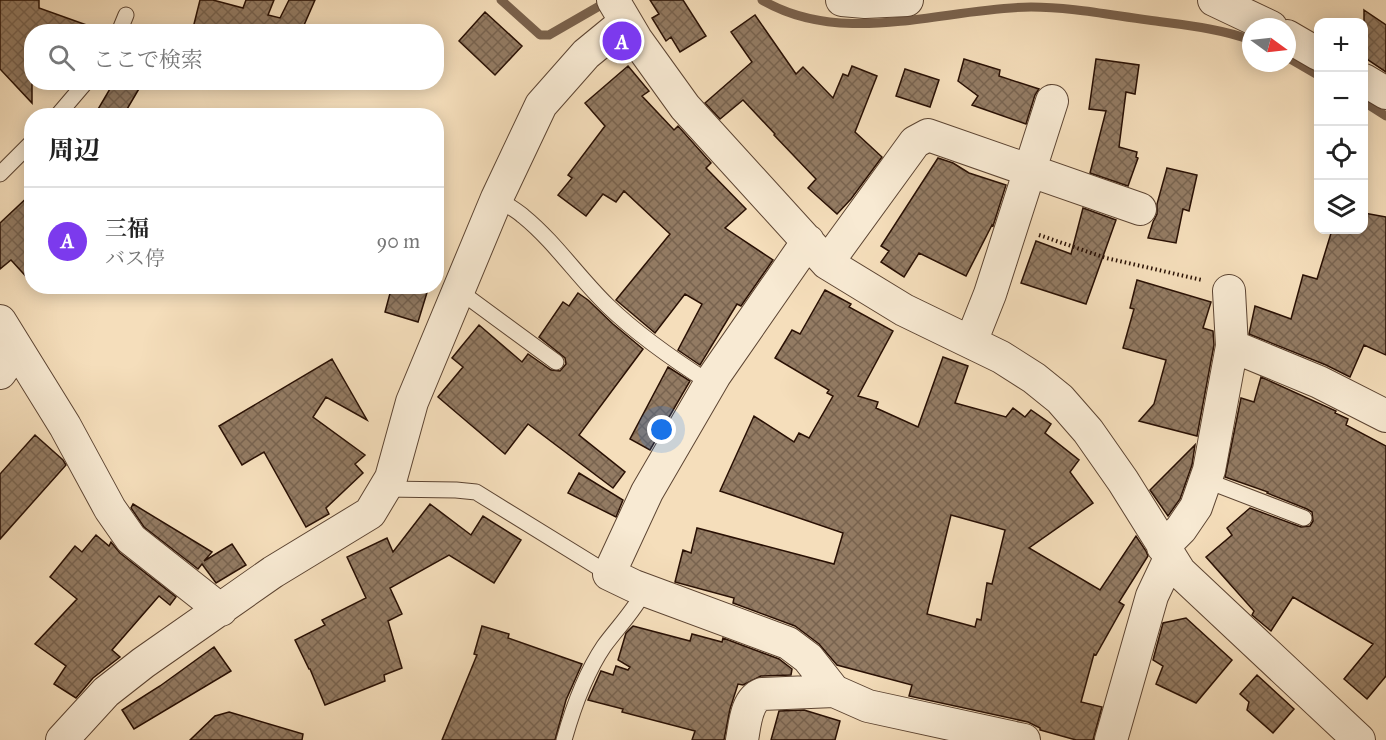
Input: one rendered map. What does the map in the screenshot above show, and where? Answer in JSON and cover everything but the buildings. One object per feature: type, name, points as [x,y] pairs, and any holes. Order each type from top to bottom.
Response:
[{"type":"street","points":[[842,0],[865,2],[907,0]]},
{"type":"street","points":[[1214,0],[1252,18]]},
{"type":"street","points":[[62,740],[106,692],[143,663],[273,572],[370,513],[391,478],[412,402],[496,198],[541,105],[586,54],[619,10],[685,107],[817,252],[904,310],[971,342],[1034,378],[1060,399],[1088,431],[1180,572],[1359,740]]},
{"type":"street","points":[[1296,41],[1314,52]]},
{"type":"street","points":[[1368,82],[1386,93]]},
{"type":"street","points":[[971,342],[990,294],[1052,101]]},
{"type":"street","points":[[834,691],[808,658],[788,643],[645,590],[609,574],[647,492],[710,383],[817,252],[915,142],[928,135],[1140,209]]},
{"type":"street","points":[[1111,740],[1166,553],[1196,507],[1209,470],[1232,346],[1229,291]]},
{"type":"street","points":[[0,321],[9,361],[65,426],[110,509],[131,539],[221,610]]},
{"type":"street","points":[[1232,346],[1319,382],[1386,416]]},
{"type":"street","points":[[742,740],[750,704],[755,697],[762,694],[834,691],[868,706],[1024,740]]},
{"type":"lane","points":[[122,24],[126,15]]},
{"type":"lane","points":[[64,108],[79,90]]},
{"type":"lane","points":[[0,174],[24,150]]},
{"type":"lane","points":[[496,198],[523,216],[560,252],[606,304],[630,326],[673,359],[710,383]]},
{"type":"lane","points":[[458,290],[556,362]]},
{"type":"lane","points":[[1205,480],[1304,518]]},
{"type":"lane","points":[[385,489],[476,492],[609,574]]},
{"type":"lane","points":[[564,740],[592,665],[638,604],[645,590]]},
{"type":"path","points":[[1012,225],[1106,258],[1196,278],[1229,291]]},
{"type":"waterway","points":[[501,0],[540,35],[549,35],[608,1]]},
{"type":"waterway","points":[[762,0],[793,14],[826,21],[860,24],[998,9],[1046,7],[1200,27],[1242,37]]},
{"type":"waterway","points":[[1296,62],[1314,73]]},
{"type":"waterway","points":[[1368,105],[1386,116]]},
{"type":"place","name":"三福","points":[[622,41]]}]
